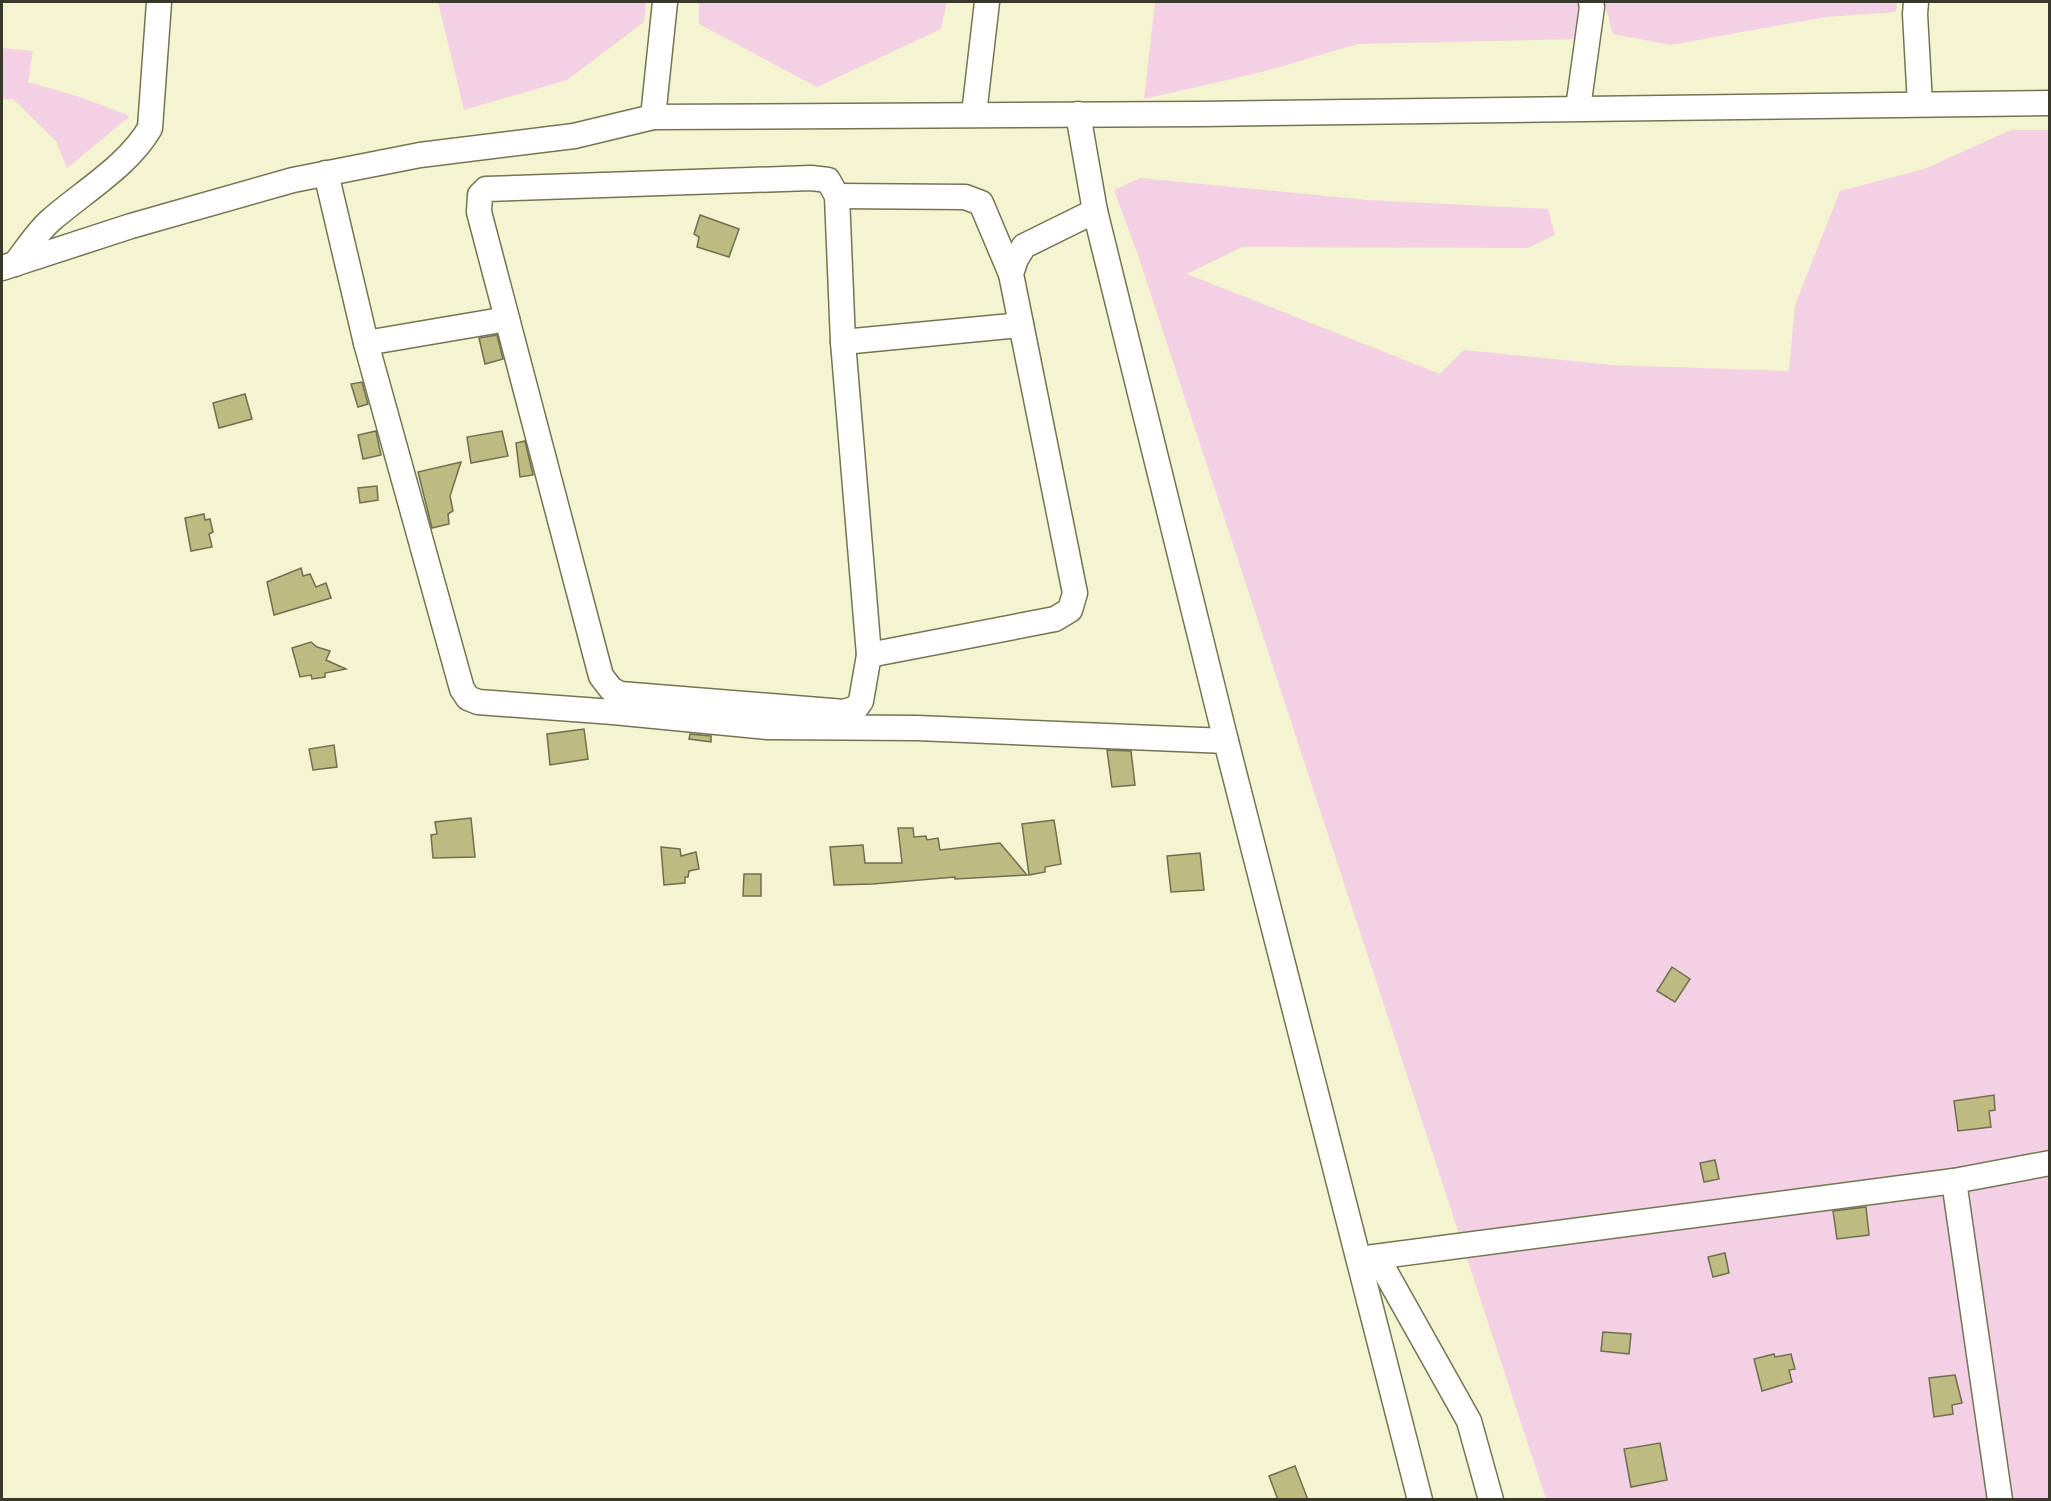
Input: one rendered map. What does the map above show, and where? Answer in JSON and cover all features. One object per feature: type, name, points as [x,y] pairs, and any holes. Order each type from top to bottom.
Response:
[{"type":"street","points":[[8,266],[48,223],[129,156],[142,142],[150,128],[159,2]]},
{"type":"street","points":[[653,117],[665,2]]},
{"type":"street","points":[[974,114],[987,2]]},
{"type":"street","points":[[1578,108],[1591,2]]},
{"type":"street","points":[[1916,2],[1920,104]]},
{"type":"street","points":[[8,266],[142,223],[293,180],[420,154],[574,136],[653,117],[2049,103]]},
{"type":"street","points":[[1078,114],[1095,211],[1226,741],[1368,1258],[1420,1500]]},
{"type":"street","points":[[326,173],[366,343],[462,689],[468,698],[478,702],[767,727],[917,728],[1226,741]]},
{"type":"street","points":[[811,178],[828,180],[837,196],[843,342],[869,655],[861,701],[856,708],[844,712],[620,694],[610,689],[602,675],[479,212],[480,195],[486,189],[811,178]]},
{"type":"street","points":[[837,196],[965,197],[981,202],[1011,274],[1075,593],[1070,610],[1055,619],[869,655]]},
{"type":"street","points":[[1011,274],[1024,246],[1095,211]]},
{"type":"street","points":[[366,343],[507,319]]},
{"type":"street","points":[[843,342],[1021,325]]},
{"type":"street","points":[[1368,1258],[1954,1180],[2049,1162]]},
{"type":"street","points":[[1954,1180],[2000,1500]]},
{"type":"street","points":[[1368,1258],[1468,1421],[1491,1500]]},
{"type":"shaded area","points":[[438,2],[646,2],[644,22],[567,80],[464,110]]},
{"type":"shaded area","points":[[699,2],[947,2],[941,29],[817,87],[699,24]]},
{"type":"shaded area","points":[[1155,2],[1579,2],[1575,39],[1358,44],[1262,72],[1144,99]]},
{"type":"shaded area","points":[[1604,2],[1897,2],[1896,12],[1826,17],[1670,45],[1613,34]]},
{"type":"shaded area","points":[[2,48],[33,51],[28,82],[80,97],[130,116],[67,168],[56,141],[13,99],[2,99]]},
{"type":"shaded area","points":[[2011,130],[2049,130],[2049,1499],[1546,1499],[1138,255],[1114,190],[1140,178],[1368,200],[1548,209],[1555,235],[1528,248],[1242,247],[1187,274],[1440,374],[1464,350],[1612,365],[1789,371],[1795,305],[1840,191],[1924,169]]},
{"type":"building","points":[[700,215],[739,229],[729,257],[697,247],[699,237],[694,234]]},
{"type":"building","points":[[497,335],[503,359],[485,364],[479,338]]},
{"type":"building","points":[[362,382],[368,404],[358,407],[351,384]]},
{"type":"building","points":[[245,394],[252,419],[219,428],[213,403]]},
{"type":"building","points":[[376,431],[381,455],[363,459],[358,435]]},
{"type":"building","points":[[502,431],[508,456],[471,463],[467,437]]},
{"type":"building","points":[[525,441],[533,475],[520,477],[516,443]]},
{"type":"building","points":[[461,462],[450,496],[453,511],[448,514],[449,524],[432,528],[418,472]]},
{"type":"building","points":[[377,486],[378,500],[360,503],[358,488]]},
{"type":"building","points":[[204,514],[205,520],[210,519],[213,532],[209,534],[212,547],[191,551],[185,518]]},
{"type":"building","points":[[301,568],[303,576],[310,574],[316,587],[326,583],[331,598],[274,615],[267,582]]},
{"type":"building","points":[[311,642],[317,647],[330,651],[326,660],[346,669],[325,673],[325,677],[312,679],[311,675],[300,677],[292,648]]},
{"type":"building","points":[[584,729],[588,759],[550,765],[547,734]]},
{"type":"building","points":[[690,734],[711,736],[711,742],[689,739]]},
{"type":"building","points":[[334,745],[337,767],[313,770],[309,749]]},
{"type":"building","points":[[1107,750],[1131,751],[1135,785],[1112,787]]},
{"type":"building","points":[[471,818],[475,857],[433,858],[431,835],[437,834],[435,822]]},
{"type":"building","points":[[1054,820],[1061,864],[1045,867],[1045,872],[1029,875],[1022,824]]},
{"type":"building","points":[[898,828],[913,828],[914,837],[926,836],[927,840],[938,838],[940,850],[1000,843],[1027,875],[834,885],[830,847],[863,845],[865,863],[902,863]]},
{"type":"building","points":[[661,847],[680,849],[681,856],[696,852],[699,869],[689,871],[688,877],[685,877],[685,883],[664,885]]},
{"type":"building","points":[[1200,853],[1204,890],[1171,892],[1167,856]]},
{"type":"building","points":[[744,874],[761,874],[761,896],[743,896]]},
{"type":"building","points":[[1672,967],[1690,979],[1675,1002],[1657,991]]},
{"type":"building","points":[[1994,1095],[1995,1110],[1989,1111],[1991,1127],[1958,1131],[1954,1101]]},
{"type":"building","points":[[1715,1160],[1719,1179],[1704,1182],[1700,1163]]},
{"type":"building","points":[[1866,1207],[1869,1235],[1837,1239],[1833,1211]]},
{"type":"building","points":[[1725,1253],[1729,1273],[1713,1277],[1708,1257]]},
{"type":"building","points":[[1603,1332],[1631,1334],[1629,1354],[1601,1351]]},
{"type":"building","points":[[1774,1354],[1775,1357],[1791,1354],[1795,1369],[1789,1370],[1792,1382],[1762,1391],[1754,1359]]},
{"type":"building","points":[[1955,1375],[1962,1403],[1952,1405],[1953,1414],[1934,1417],[1929,1378]]},
{"type":"building","points":[[1660,1443],[1667,1480],[1631,1487],[1624,1449]]},
{"type":"building","points":[[1295,1466],[1308,1500],[1278,1500],[1269,1476]]}]
